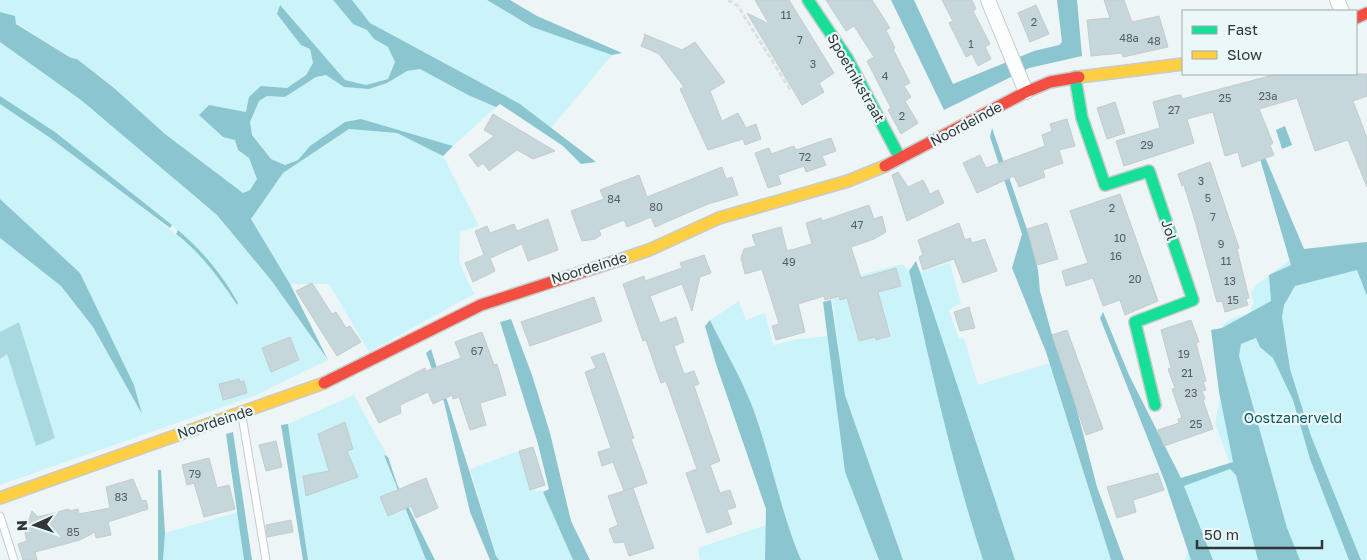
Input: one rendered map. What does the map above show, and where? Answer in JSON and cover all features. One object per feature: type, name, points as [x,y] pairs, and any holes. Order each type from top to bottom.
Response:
[{"type":"street","name":"Spoetnikstraat","points":[[808,0],[847,58],[900,158]]},
{"type":"street","points":[[988,0],[1021,75],[1026,92]]},
{"type":"street","name":"Noordeinde","points":[[0,498],[159,440],[324,384],[481,305],[649,250],[719,218],[848,181],[900,158],[1026,92],[1050,82],[1075,77],[1182,64]]},
{"type":"street","name":"Jol","points":[[1075,77],[1082,118],[1105,185],[1149,171],[1193,300],[1135,322],[1155,405]]},
{"type":"lane","points":[[241,413],[266,560]]},
{"type":"lane","points":[[0,516],[14,560]]},
{"type":"path","points":[[728,0],[738,6],[791,91]]},
{"type":"green space","points":[[0,0],[333,0],[353,24],[367,30],[374,39],[388,47],[395,62],[388,79],[366,85],[345,80],[280,6],[310,49],[313,64],[306,74],[287,89],[261,86],[247,112],[209,105],[235,140],[238,150],[249,158],[257,179],[250,190],[242,193],[165,134],[114,88],[77,59],[71,58],[16,23],[14,16],[0,12]]},
{"type":"green space","points":[[352,0],[487,0],[532,27],[612,55],[551,128],[520,104],[370,23]]},
{"type":"green space","points":[[0,42],[81,100],[217,215],[271,280],[328,360],[254,396],[0,485],[0,359],[7,354],[36,445],[55,438],[19,322],[0,332],[0,238],[61,286],[93,327],[141,411],[134,385],[80,273],[0,217]],"holes":[[[158,214],[212,265],[230,289],[238,303],[236,305],[219,278],[191,246],[154,217]]]},
{"type":"green space","points":[[420,69],[468,95],[496,107],[453,146],[361,119],[311,146],[298,160],[285,165],[271,159],[252,135],[250,122],[259,101],[267,96],[285,97],[316,77],[326,75],[344,87],[387,83],[407,71]]},
{"type":"green space","points":[[349,129],[397,133],[443,156],[479,226],[460,232],[459,261],[474,294],[369,352],[329,284],[290,284],[251,219],[283,173]]},
{"type":"green space","name":"Oostzanerveld","points":[[1365,242],[1367,245],[1367,560],[1185,560],[1197,519],[1184,486],[1187,485],[1184,477],[1230,464],[1215,423],[1220,399],[1222,325],[1231,319],[1250,313],[1254,304],[1251,293],[1257,284],[1298,254],[1340,244]]},
{"type":"green space","points":[[950,263],[961,303],[949,310],[959,339],[964,338],[978,385],[1049,363],[1111,560],[1015,560],[920,272]]},
{"type":"green space","points":[[902,264],[909,271],[952,452],[983,560],[903,560],[845,395],[830,283]]},
{"type":"green space","points":[[739,301],[746,320],[765,313],[773,345],[798,339],[829,336],[845,472],[879,560],[801,560],[788,524],[751,402],[710,320]]},
{"type":"green space","points":[[354,395],[388,457],[384,456],[426,560],[308,560],[288,424]]},
{"type":"green space","points":[[521,450],[536,492],[542,490],[573,560],[499,560],[496,556],[470,469]]},
{"type":"green space","points":[[238,512],[244,560],[163,560],[165,533]]},
{"type":"green space","points":[[766,525],[765,560],[700,560],[698,548]]},
{"type":"shaded area","points":[[333,0],[352,0],[370,23],[520,104],[596,162],[581,164],[563,146],[500,104],[496,107],[468,95],[420,69],[407,71],[387,83],[369,89],[344,87],[326,75],[316,77],[285,97],[267,96],[259,101],[250,122],[252,135],[271,159],[285,165],[298,160],[310,146],[345,122],[361,119],[453,146],[443,156],[397,133],[349,129],[283,173],[251,219],[290,284],[328,360],[271,280],[217,215],[81,100],[0,42],[0,12],[15,16],[16,24],[71,58],[77,59],[114,88],[165,134],[243,193],[250,190],[257,179],[249,158],[238,150],[235,140],[223,137],[199,115],[209,105],[246,112],[249,97],[261,86],[287,88],[306,75],[313,63],[310,49],[301,45],[277,14],[280,5],[345,80],[366,85],[388,79],[395,62],[388,47],[374,39],[367,30],[353,24]]},
{"type":"shaded area","points":[[487,0],[510,0],[537,16],[622,53],[612,55],[532,27]]},
{"type":"shaded area","points":[[891,0],[914,0],[953,84],[1034,51],[1059,45],[1062,42],[1057,0],[1077,0],[1082,56],[1029,68],[944,110]]},
{"type":"shaded area","points":[[0,96],[55,132],[172,225],[170,228],[49,137],[0,104]]},
{"type":"shaded area","points":[[1285,126],[1292,145],[1282,149],[1276,130]]},
{"type":"shaded area","points":[[992,128],[1031,241],[1038,270],[1040,291],[1052,335],[1072,391],[1097,487],[1124,560],[1111,560],[1046,352],[1012,268],[1022,234],[990,137]]},
{"type":"shaded area","points":[[1262,150],[1304,249],[1367,242],[1367,296],[1357,270],[1295,286],[1284,305],[1282,317],[1290,369],[1311,436],[1361,560],[1349,560],[1310,459],[1293,400],[1273,358],[1260,347],[1256,338],[1241,344],[1239,356],[1287,528],[1300,560],[1258,560],[1236,475],[1230,469],[1184,486],[1213,560],[1191,560],[1165,482],[1100,318],[1103,312],[1129,375],[1181,478],[1233,462],[1219,392],[1211,330],[1222,328],[1271,301],[1269,275],[1291,265],[1258,152]]},
{"type":"shaded area","points":[[0,199],[80,273],[134,385],[142,414],[93,327],[61,286],[0,238]]},
{"type":"shaded area","points":[[178,230],[204,255],[219,273],[232,292],[238,303],[237,305],[210,267],[194,249],[176,234]]},
{"type":"shaded area","points":[[916,261],[1015,560],[983,560],[952,452],[909,271]]},
{"type":"shaded area","points":[[831,300],[845,395],[903,560],[879,560],[845,472],[823,302]]},
{"type":"shaded area","points":[[511,319],[532,375],[550,433],[571,521],[590,560],[573,560],[543,492],[549,489],[538,444],[500,322]]},
{"type":"shaded area","points":[[710,320],[751,402],[788,524],[801,560],[765,560],[766,509],[716,364],[705,326]]},
{"type":"shaded area","points":[[19,322],[55,438],[36,446],[7,354],[0,359],[0,332]]},
{"type":"shaded area","points":[[431,349],[496,556],[499,560],[490,560],[470,512],[444,402],[426,353]]},
{"type":"shaded area","points":[[288,424],[308,560],[303,560],[281,425]]},
{"type":"shaded area","points":[[233,432],[252,560],[244,560],[226,434]]},
{"type":"shaded area","points":[[384,455],[388,457],[397,484],[435,560],[426,560]]},
{"type":"shaded area","points":[[158,470],[161,470],[165,533],[163,560],[158,560]]},
{"type":"building","points":[[755,0],[789,0],[834,73],[819,83],[824,92],[802,105],[747,13],[769,24]]},
{"type":"building","points":[[826,0],[872,0],[890,28],[886,30],[910,83],[904,86],[911,97],[905,101],[918,123],[901,134],[888,110],[891,108],[867,61],[874,57],[854,26],[846,31]]},
{"type":"building","points":[[942,0],[972,0],[976,9],[973,11],[990,44],[985,47],[991,59],[978,66],[972,54],[966,57],[949,23],[953,21]]},
{"type":"building","points":[[1104,0],[1124,0],[1132,22],[1159,16],[1168,47],[1123,57],[1122,53],[1091,56],[1087,20],[1110,18]]},
{"type":"building","points":[[1036,5],[1049,34],[1030,42],[1018,13]]},
{"type":"building","points":[[644,34],[682,50],[695,42],[725,82],[710,91],[722,121],[738,113],[746,128],[756,124],[761,139],[745,145],[743,139],[708,150],[680,89],[684,87],[659,54],[641,46]]},
{"type":"building","points":[[1367,74],[1367,96],[1353,101],[1367,138],[1367,187],[1348,140],[1315,151],[1297,98],[1259,109],[1273,143],[1270,145],[1274,155],[1242,167],[1238,152],[1225,156],[1213,112],[1187,119],[1194,143],[1124,166],[1116,141],[1160,128],[1153,102],[1178,95],[1181,95],[1182,99],[1273,75]]},
{"type":"building","points":[[1115,102],[1125,133],[1107,139],[1097,108]]},
{"type":"building","points":[[493,114],[555,151],[533,159],[517,150],[489,171],[483,163],[478,167],[469,155],[494,136],[484,130]]},
{"type":"building","points":[[1067,119],[1075,146],[1059,150],[1063,163],[1043,170],[1045,177],[1019,187],[1014,176],[977,193],[963,163],[980,155],[986,168],[1045,146],[1042,135],[1052,131],[1050,124]]},
{"type":"building","points":[[831,138],[836,151],[822,156],[826,165],[806,172],[804,166],[778,175],[781,184],[768,188],[755,153],[769,148],[771,154],[794,146],[796,150]]},
{"type":"building","points":[[1210,162],[1239,248],[1237,249],[1249,298],[1246,299],[1248,305],[1225,312],[1222,301],[1217,302],[1195,221],[1184,185],[1182,186],[1178,174]]},
{"type":"building","points":[[722,167],[726,179],[732,177],[738,195],[708,204],[655,227],[651,217],[627,227],[624,220],[599,230],[601,235],[595,239],[582,241],[571,211],[604,199],[600,190],[639,175],[647,197]]},
{"type":"building","points":[[898,172],[908,187],[923,180],[930,194],[938,190],[944,203],[907,221],[892,175]]},
{"type":"building","points":[[1120,194],[1158,301],[1125,315],[1120,300],[1103,306],[1093,278],[1066,286],[1062,271],[1088,263],[1070,211]]},
{"type":"building","points":[[869,205],[874,219],[882,216],[886,232],[874,239],[851,247],[861,278],[896,268],[901,286],[878,292],[890,336],[876,340],[875,337],[859,341],[847,298],[840,300],[839,296],[825,300],[824,296],[798,304],[805,332],[776,340],[772,326],[779,324],[762,269],[745,274],[741,258],[744,249],[756,246],[752,235],[781,227],[787,251],[812,244],[806,223],[821,218],[822,221]]},
{"type":"building","points":[[548,219],[558,250],[528,261],[522,244],[490,258],[495,271],[473,282],[465,263],[484,255],[475,231],[487,226],[490,233],[514,224],[517,231]]},
{"type":"building","points":[[959,223],[965,240],[970,238],[972,243],[985,239],[997,271],[963,283],[954,259],[923,270],[919,257],[923,255],[918,240]]},
{"type":"building","points":[[1047,223],[1058,259],[1037,265],[1027,229]]},
{"type":"building","points":[[704,255],[711,273],[700,277],[692,311],[682,284],[650,296],[660,323],[676,317],[684,342],[674,346],[684,374],[694,371],[699,384],[694,386],[720,461],[710,465],[720,493],[730,490],[736,507],[727,510],[732,524],[707,533],[686,473],[697,469],[666,381],[661,383],[646,340],[643,341],[623,284],[644,276],[645,281],[682,268],[680,263]]},
{"type":"building","points":[[312,283],[332,314],[336,312],[346,328],[350,326],[361,342],[337,356],[296,291]]},
{"type":"building","points":[[594,297],[602,321],[530,346],[521,322]]},
{"type":"building","points":[[969,307],[975,328],[960,331],[954,312]]},
{"type":"building","points":[[1191,320],[1199,342],[1196,343],[1206,381],[1203,382],[1206,390],[1202,391],[1205,399],[1203,400],[1213,429],[1164,446],[1158,430],[1179,423],[1178,419],[1182,418],[1172,389],[1175,388],[1168,369],[1171,368],[1161,330]]},
{"type":"building","points":[[1067,330],[1103,429],[1086,435],[1052,335]]},
{"type":"building","points":[[482,332],[494,365],[497,364],[506,395],[480,403],[486,425],[470,430],[459,397],[453,399],[452,395],[433,404],[428,392],[400,405],[401,413],[379,423],[366,398],[425,368],[426,371],[461,358],[455,342]]},
{"type":"building","points":[[290,337],[299,360],[271,372],[262,348]]},
{"type":"building","points":[[604,353],[634,438],[631,439],[647,483],[624,491],[613,462],[602,466],[598,452],[611,448],[585,372],[596,368],[591,357]]},
{"type":"building","points":[[239,379],[240,382],[244,381],[247,393],[223,400],[219,384]]},
{"type":"building","points":[[345,422],[353,449],[347,451],[358,477],[306,496],[303,476],[329,471],[318,434]]},
{"type":"building","points":[[276,441],[282,467],[266,471],[259,445]]},
{"type":"building","points":[[533,447],[545,485],[530,490],[519,451]]},
{"type":"building","points":[[209,458],[217,488],[229,485],[235,509],[204,517],[194,483],[187,485],[182,465]]},
{"type":"building","points":[[1158,473],[1164,490],[1133,500],[1136,512],[1117,518],[1107,487]]},
{"type":"building","points":[[426,478],[438,508],[416,518],[411,506],[388,516],[380,497]]},
{"type":"building","points":[[133,479],[142,501],[146,500],[148,509],[108,522],[111,535],[96,538],[95,532],[80,540],[35,552],[37,560],[23,560],[18,544],[27,541],[22,521],[29,519],[32,511],[38,517],[69,509],[69,511],[78,509],[79,514],[110,508],[106,487]]},
{"type":"building","points":[[633,488],[654,548],[629,556],[624,542],[614,543],[609,529],[618,525],[608,496]]},
{"type":"building","points":[[291,520],[293,532],[267,537],[266,525]]},
{"type":"traffic: fast","points":[[808,0],[847,58],[900,158]]},
{"type":"traffic: fast","points":[[1075,77],[1082,118],[1105,185],[1149,171],[1193,300],[1135,322],[1155,405]]},
{"type":"traffic: slow","points":[[1079,77],[1182,64]]},
{"type":"traffic: slow","points":[[613,262],[649,250],[719,218],[848,181],[885,166]]},
{"type":"traffic: slow","points":[[0,498],[324,383]]},
{"type":"traffic: jam","points":[[1357,18],[1367,13]]},
{"type":"traffic: jam","points":[[885,166],[1026,92],[1050,82],[1079,77]]},
{"type":"traffic: jam","points":[[324,383],[481,305],[613,262]]}]
